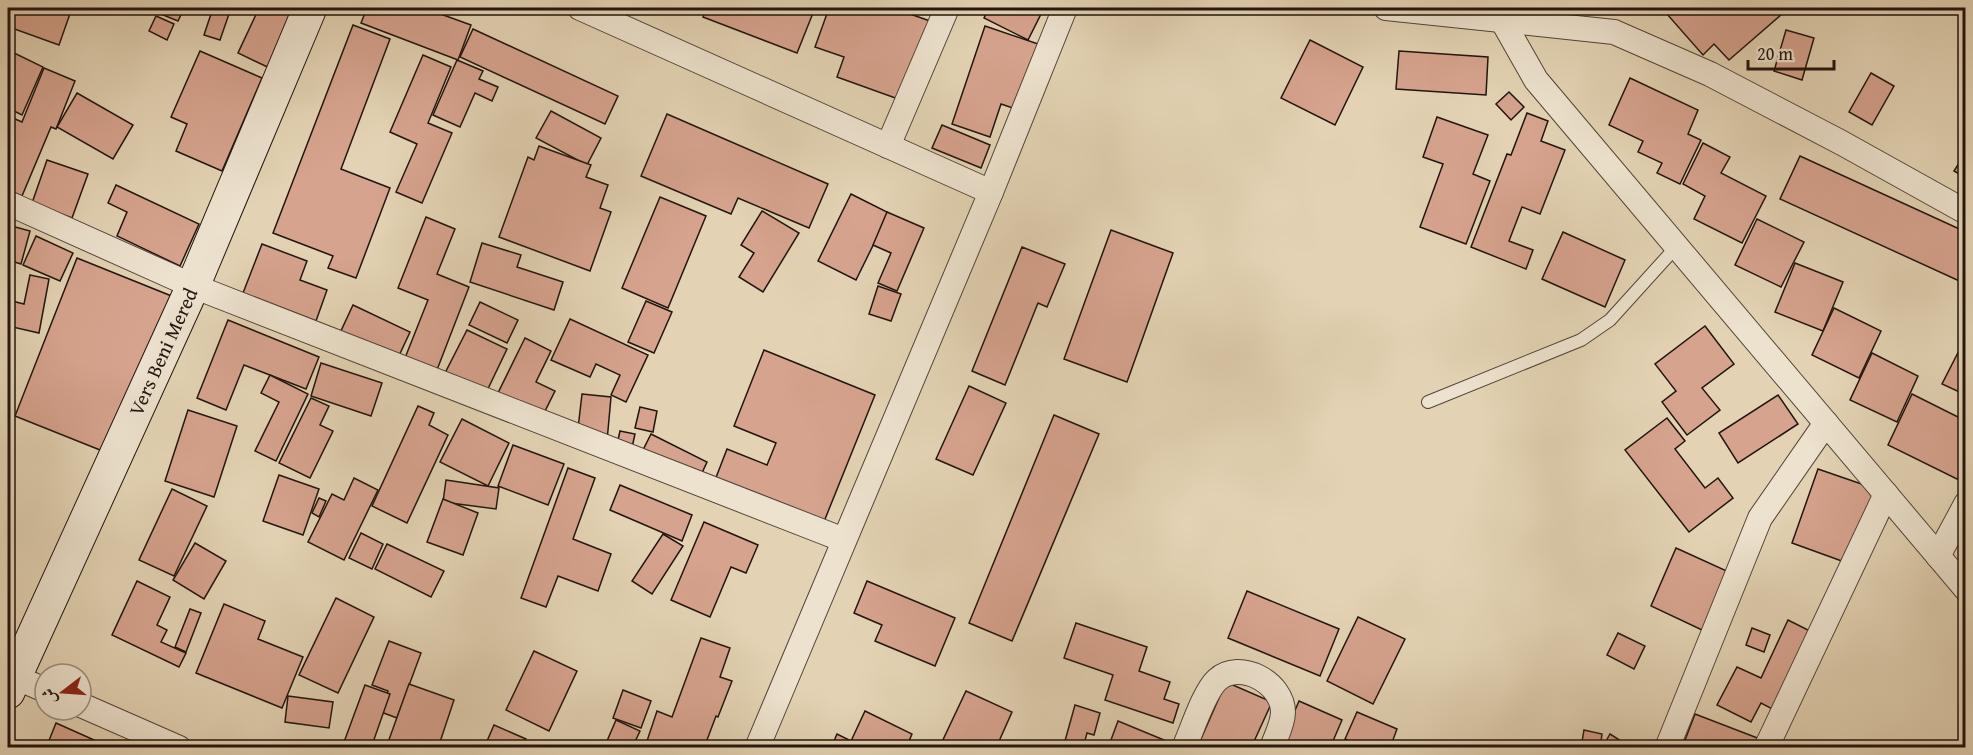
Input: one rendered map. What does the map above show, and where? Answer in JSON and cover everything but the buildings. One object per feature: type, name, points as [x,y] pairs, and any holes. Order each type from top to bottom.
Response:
[{"type":"main road","name":"Vers Beni Mered","points":[[10,681],[193,286],[310,8]]},
{"type":"street","points":[[580,8],[990,192]]},
{"type":"street","points":[[888,146],[947,8]]},
{"type":"street","points":[[757,747],[1065,8]]},
{"type":"street","points":[[1386,8],[1614,32],[1710,74],[1842,143],[1965,212]]},
{"type":"street","points":[[1502,20],[1536,81],[1965,589]]},
{"type":"street","points":[[8,203],[193,286],[844,540]]},
{"type":"street","points":[[1667,747],[1760,518],[1826,423]]},
{"type":"street","points":[[1766,747],[1886,494]]},
{"type":"street","points":[[1938,556],[1965,504]]},
{"type":"street","points":[[1184,747],[1212,686],[1224,675],[1239,672],[1269,684],[1281,700],[1282,721],[1272,747]]},
{"type":"street","points":[[10,681],[33,687]]},
{"type":"street","points":[[93,710],[179,747]]},
{"type":"lane","points":[[1428,402],[1581,340],[1610,320],[1677,246]]}]
